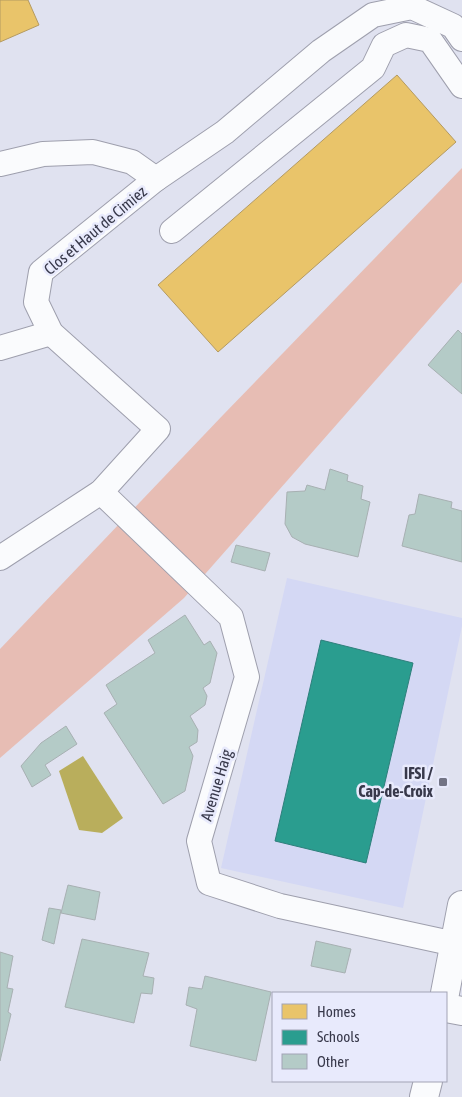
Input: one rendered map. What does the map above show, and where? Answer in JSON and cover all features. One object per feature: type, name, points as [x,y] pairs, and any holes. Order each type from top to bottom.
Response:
[{"type":"street","points":[[445,992],[462,905]]},
{"type":"street","points":[[447,1008],[462,1011]]},
{"type":"street","points":[[424,1097],[428,1082]]},
{"type":"lane","name":"Clos et Haut de Cimiez","points":[[0,558],[101,492],[158,429],[51,333],[36,302],[41,272],[156,179],[225,132],[321,51],[373,15],[412,8],[453,26],[462,39]]},
{"type":"lane","points":[[172,231],[373,68],[384,45],[406,35],[430,40],[462,86]]},
{"type":"lane","points":[[0,164],[43,154],[93,152],[132,162],[156,179]]},
{"type":"lane","points":[[0,348],[51,333]]},
{"type":"lane","name":"Avenue Haig","points":[[101,492],[230,617],[247,676],[199,841],[209,882],[280,906],[455,944]]},
{"type":"shaded area","points":[[462,168],[462,282],[184,598],[0,758],[0,649]]},
{"type":"shaded area","points":[[287,578],[462,618],[462,626],[403,908],[221,868]]},
{"type":"shaded area","points":[[83,756],[123,818],[102,833],[79,830],[59,771]]},
{"type":"building: Homes","points":[[0,0],[28,0],[39,25],[0,42]]},
{"type":"building: Homes","points":[[397,75],[456,142],[218,352],[158,285]]},
{"type":"building: Schools","points":[[321,640],[413,663],[366,863],[275,841]]},
{"type":"building: Other","points":[[458,330],[462,334],[462,394],[428,365]]},
{"type":"building: Other","points":[[330,469],[348,475],[347,481],[363,486],[361,499],[370,502],[358,557],[305,544],[292,537],[285,524],[287,492],[305,491],[307,485],[325,490]]},
{"type":"building: Other","points":[[419,494],[452,502],[451,508],[462,511],[462,562],[402,546],[409,515],[415,514]]},
{"type":"building: Other","points":[[236,545],[270,553],[265,571],[231,562]]},
{"type":"building: Other","points":[[185,615],[204,645],[210,641],[217,653],[210,683],[203,688],[207,696],[205,705],[190,716],[198,730],[197,742],[189,747],[193,756],[185,791],[163,804],[104,713],[117,704],[106,685],[155,653],[148,640]]},
{"type":"building: Other","points":[[66,726],[77,744],[45,765],[51,775],[32,787],[21,766],[41,743]]},
{"type":"building: Other","points":[[68,885],[100,892],[95,920],[61,913]]},
{"type":"building: Other","points":[[49,908],[61,910],[54,944],[42,940]]},
{"type":"building: Other","points":[[82,939],[149,953],[143,976],[154,978],[152,994],[141,993],[134,1023],[65,1007]]},
{"type":"building: Other","points":[[316,941],[351,949],[345,973],[311,966]]},
{"type":"building: Other","points":[[0,952],[13,956],[7,988],[13,989],[8,1012],[11,1014],[0,1061]]},
{"type":"building: Other","points":[[205,976],[271,992],[256,1061],[190,1046],[197,1009],[186,1005],[189,987],[202,989]]},
{"type":"place","name":"IFSI / Cap-de-Croix","points":[[443,782]]}]
